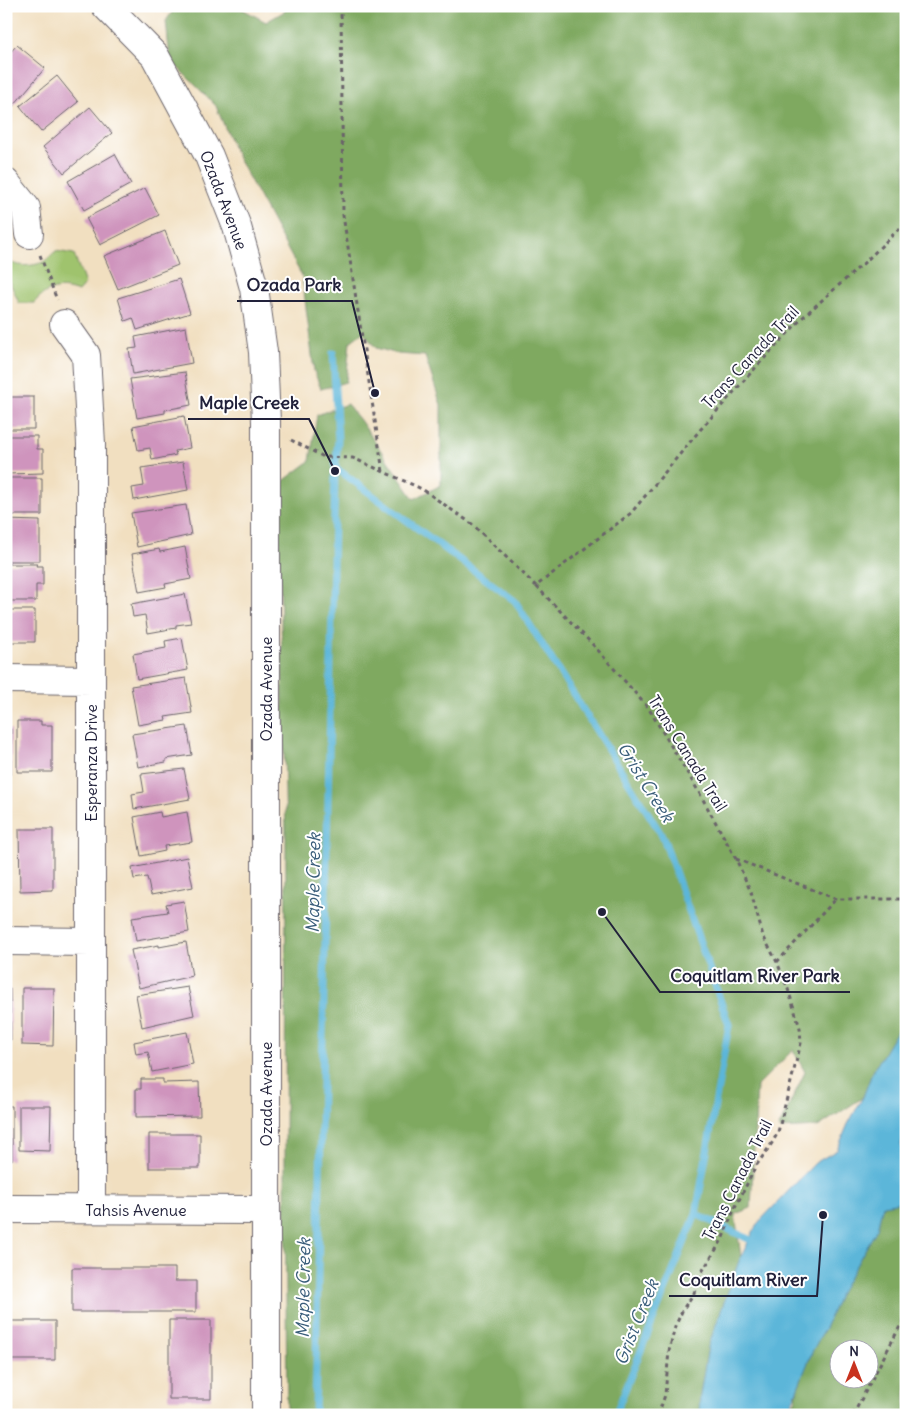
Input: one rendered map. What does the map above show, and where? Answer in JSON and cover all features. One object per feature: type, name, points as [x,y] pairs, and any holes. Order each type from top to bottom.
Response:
[{"type":"street","name":"Ozada Avenue","points":[[106,6],[155,56],[209,156],[237,227],[254,288],[264,352],[266,422],[266,1415]]},
{"type":"street","points":[[6,183],[26,208],[29,234]]},
{"type":"street","name":"Esperanza Drive","points":[[64,324],[86,355],[91,444],[91,1209]]},
{"type":"street","points":[[6,679],[91,680]]},
{"type":"street","points":[[6,941],[90,942]]},
{"type":"street","name":"Tahsis Avenue","points":[[6,1209],[266,1210]]},
{"type":"path","points":[[342,6],[343,214],[383,472]]},
{"type":"path","name":"Trans Canada Trail","points":[[658,1415],[665,1395],[669,1351],[675,1327],[683,1309],[694,1293],[700,1275],[722,1240],[732,1212],[756,1166],[778,1132],[801,1044],[798,1016],[777,962],[763,936],[751,892],[736,859],[700,794],[648,709],[596,648],[536,586],[631,513],[700,430],[757,366],[804,317],[906,222]]},
{"type":"path","points":[[29,234],[54,289],[64,324]]},
{"type":"path","points":[[266,422],[283,436],[324,457],[353,458],[422,489],[472,524],[536,586]]},
{"type":"path","points":[[736,859],[836,899],[906,899]]},
{"type":"path","points":[[777,962],[836,899]]},
{"type":"path","points":[[853,1415],[906,1315]]},
{"type":"green space","points":[[176,6],[237,6],[266,22],[285,11],[289,6],[906,6],[906,1026],[862,1098],[818,1127],[778,1129],[805,1072],[793,1050],[757,1086],[751,1208],[735,1214],[743,1271],[717,1415],[287,1415],[285,1165],[286,836],[278,485],[310,461],[317,415],[347,404],[414,499],[441,485],[441,405],[425,356],[398,354],[376,348],[363,332],[350,342],[346,382],[321,389],[314,371],[302,276],[236,154],[216,106],[170,60],[166,21]]},
{"type":"green space","points":[[56,251],[74,254],[85,284],[78,292],[60,288],[54,289],[44,294],[34,303],[19,303],[6,273],[6,260],[24,266],[34,265],[45,261]]},
{"type":"green space","points":[[906,1163],[906,1415],[788,1415],[796,1399],[805,1326],[862,1242]]},
{"type":"water","points":[[906,1016],[906,1130],[901,1144],[906,1185],[901,1202],[883,1205],[877,1229],[840,1293],[813,1350],[787,1415],[699,1415],[700,1395],[708,1347],[739,1261],[757,1224],[815,1163],[837,1150],[848,1124],[863,1097],[872,1073]]},
{"type":"building","points":[[17,45],[45,68],[9,111],[6,109],[6,57]]},
{"type":"building","points":[[57,76],[78,102],[41,132],[20,106]]},
{"type":"building","points":[[90,107],[112,133],[64,173],[43,147]]},
{"type":"building","points":[[115,154],[131,184],[84,210],[68,181]]},
{"type":"building","points":[[145,188],[159,215],[100,245],[86,218]]},
{"type":"building","points":[[165,231],[178,265],[118,289],[104,256]]},
{"type":"building","points":[[179,279],[190,313],[137,330],[133,318],[125,321],[118,298]]},
{"type":"building","points":[[186,327],[192,363],[133,374],[129,349],[137,348],[135,337]]},
{"type":"building","points":[[185,372],[191,405],[165,410],[165,413],[137,418],[130,379]]},
{"type":"building","points":[[6,397],[34,397],[34,429],[6,429]]},
{"type":"building","points":[[184,416],[190,448],[175,451],[176,455],[152,460],[150,448],[138,450],[133,426]]},
{"type":"building","points":[[6,436],[37,436],[37,449],[43,449],[43,473],[6,474]]},
{"type":"building","points":[[183,462],[188,490],[134,500],[132,488],[144,486],[141,468]]},
{"type":"building","points":[[6,478],[42,478],[42,515],[6,515]]},
{"type":"building","points":[[186,505],[191,535],[137,547],[131,513]]},
{"type":"building","points":[[6,520],[40,521],[40,561],[6,561]]},
{"type":"building","points":[[185,547],[191,579],[165,584],[166,587],[139,592],[132,554],[159,549],[160,552]]},
{"type":"building","points":[[6,564],[37,564],[36,566],[43,566],[43,585],[36,585],[36,601],[6,601]]},
{"type":"building","points":[[185,594],[191,623],[148,633],[145,615],[133,617],[131,604]]},
{"type":"building","points":[[6,610],[35,610],[35,642],[6,642]]},
{"type":"building","points":[[182,638],[188,670],[137,679],[133,654],[166,648],[165,641]]},
{"type":"building","points":[[186,678],[192,713],[165,717],[166,720],[138,725],[131,686]]},
{"type":"building","points":[[17,721],[41,721],[41,725],[52,725],[52,772],[17,772]]},
{"type":"building","points":[[187,726],[192,755],[166,759],[166,762],[138,767],[132,734]]},
{"type":"building","points":[[6,729],[11,729],[11,774],[6,774]]},
{"type":"building","points":[[184,769],[190,799],[134,809],[132,794],[144,792],[141,774]]},
{"type":"building","points":[[160,812],[161,817],[187,812],[192,842],[164,846],[165,851],[141,856],[134,817]]},
{"type":"building","points":[[19,829],[53,829],[53,890],[20,891]]},
{"type":"building","points":[[187,857],[193,887],[151,895],[147,877],[134,879],[132,868]]},
{"type":"building","points":[[6,869],[8,869],[9,897],[6,897]]},
{"type":"building","points":[[184,901],[189,932],[136,941],[132,917],[168,912],[166,904]]},
{"type":"building","points":[[186,942],[192,976],[139,988],[131,950]]},
{"type":"building","points":[[188,987],[194,1015],[142,1027],[136,995]]},
{"type":"building","points":[[22,988],[54,988],[53,1046],[22,1045]]},
{"type":"building","points":[[6,989],[10,989],[11,1040],[6,1041]]},
{"type":"building","points":[[187,1032],[193,1064],[152,1072],[148,1052],[136,1054],[134,1042]]},
{"type":"building","points":[[141,1079],[163,1079],[163,1083],[199,1082],[200,1116],[136,1117],[136,1089],[141,1089]]},
{"type":"building","points":[[6,1106],[12,1106],[12,1160],[6,1160]]},
{"type":"building","points":[[19,1106],[51,1106],[50,1151],[19,1150]]},
{"type":"building","points":[[149,1134],[200,1134],[200,1168],[149,1168]]},
{"type":"building","points":[[72,1268],[175,1268],[175,1281],[196,1281],[196,1312],[72,1312]]},
{"type":"building","points":[[169,1320],[211,1320],[211,1399],[169,1399]]},
{"type":"building","points":[[6,1321],[55,1321],[55,1360],[6,1360]]},
{"type":"waterway","name":"Maple Creek","points":[[315,1415],[335,471],[338,440],[333,353]]},
{"type":"waterway","name":"Grist Creek","points":[[336,468],[515,601],[663,837],[729,1025],[696,1214],[615,1415]]},
{"type":"waterway","name":"Grist Creek","points":[[696,1214],[757,1243]]},
{"type":"place","name":"Ozada Park","points":[[375,393]]},
{"type":"place","name":"Maple Creek","points":[[335,471]]},
{"type":"place","name":"Coquitlam River Park","points":[[602,912]]},
{"type":"place","name":"Coquitlam River","points":[[823,1215]]}]
